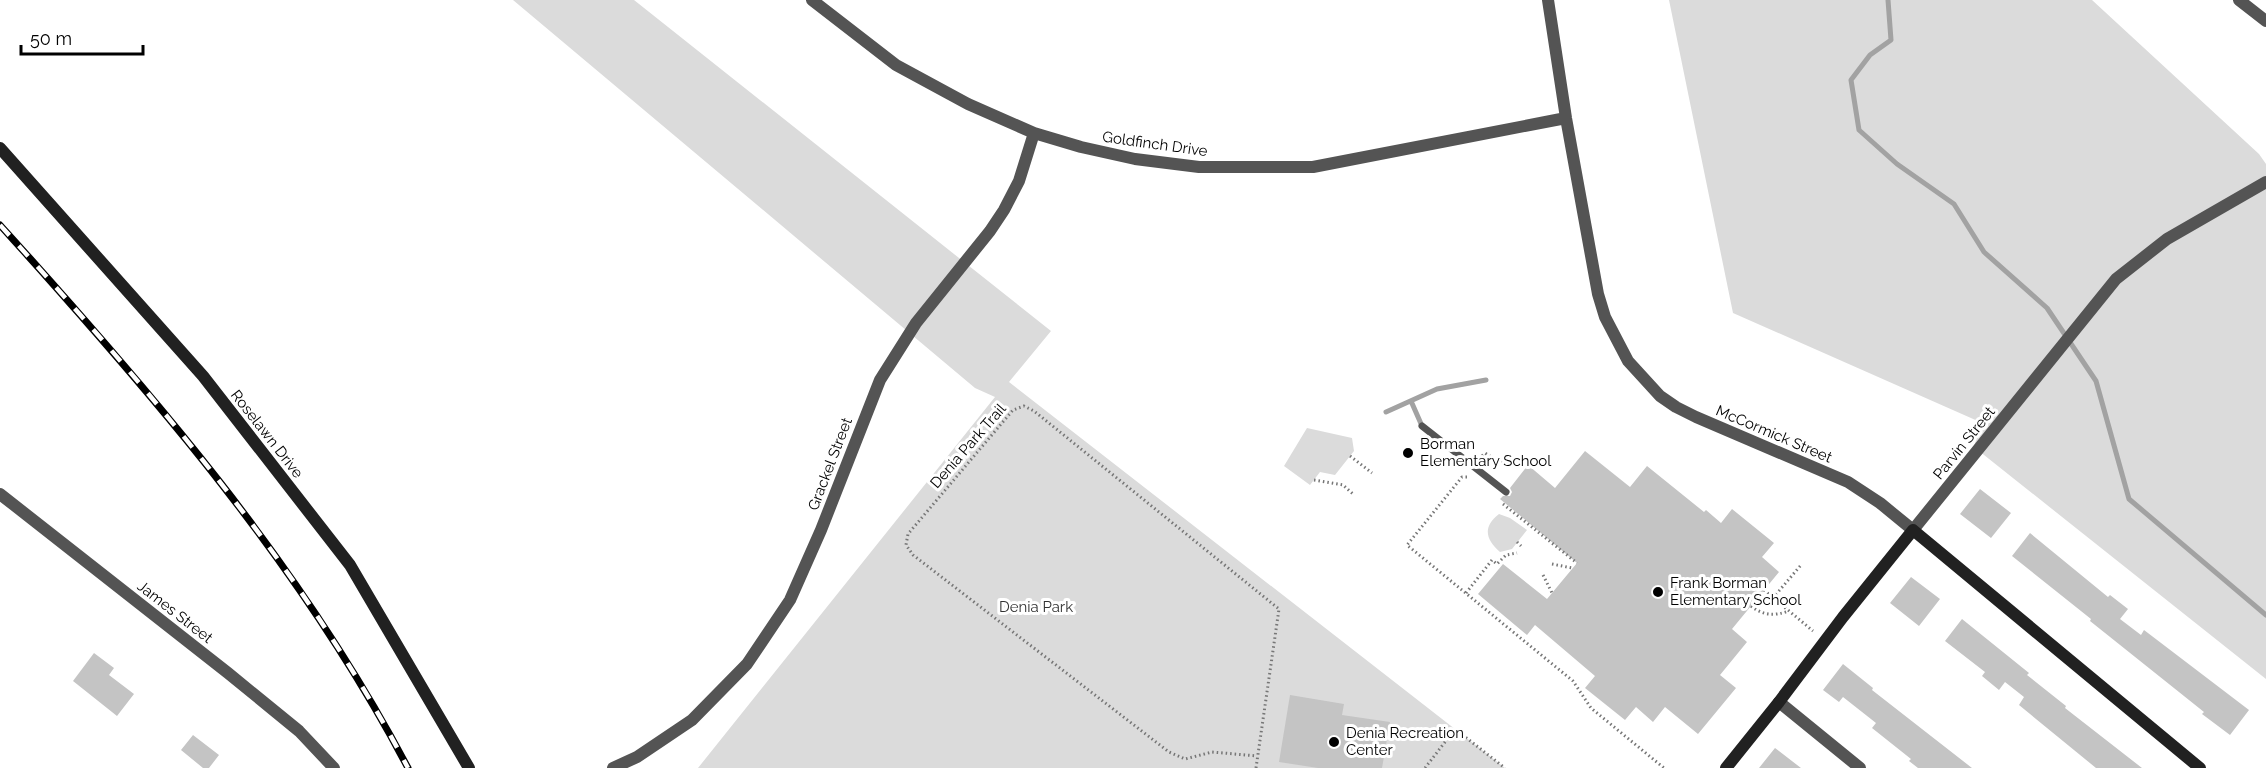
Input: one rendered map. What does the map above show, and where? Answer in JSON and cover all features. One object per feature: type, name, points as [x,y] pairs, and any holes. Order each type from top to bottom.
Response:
[{"type":"street","name":"Goldfinch Drive","points":[[812,0],[896,65],[968,104],[1034,133],[1081,147],[1135,159],[1199,167],[1313,167],[1566,118]]},
{"type":"street","name":"McCormick Street","points":[[1548,0],[1566,118],[1598,294],[1605,317],[1628,361],[1644,381],[1676,407],[1848,482],[1872,497],[2200,768]]},
{"type":"street","points":[[2239,0],[2266,21]]},
{"type":"street","name":"Grackel Street","points":[[613,768],[637,757],[692,720],[747,664],[790,600],[821,530],[880,380],[916,323],[990,231],[1004,210],[1019,181],[1034,133]]},
{"type":"street","name":"Roselawn Drive","points":[[0,148],[203,375],[350,565],[469,768]]},
{"type":"street","name":"Parvin Street","points":[[1726,768],[1843,616],[2116,279],[2167,239],[2266,182]]},
{"type":"street","name":"James Street","points":[[0,494],[228,673],[299,731],[330,763]]},
{"type":"street","points":[[1779,702],[1860,768]]},
{"type":"lane","points":[[1422,426],[1506,492]]},
{"type":"path","name":"Denia Park Trail","points":[[1256,768],[1279,609],[1034,411],[1024,406],[1013,410],[908,534],[906,545],[913,555],[1169,753],[1185,759],[1212,752],[1257,756]]},
{"type":"path","points":[[1472,466],[1485,453],[1510,464],[1520,461],[1528,465]]},
{"type":"path","points":[[1350,456],[1372,473]]},
{"type":"path","points":[[1470,477],[1462,477],[1407,545],[1574,681],[1591,708],[1664,768]]},
{"type":"path","points":[[1314,480],[1343,485],[1354,495]]},
{"type":"path","points":[[1497,498],[1577,563]]},
{"type":"path","points":[[1466,593],[1492,560],[1497,564],[1506,555],[1516,553]]},
{"type":"path","points":[[1552,564],[1572,568]]},
{"type":"path","points":[[1773,598],[1801,565]]},
{"type":"path","points":[[1543,575],[1552,593]]},
{"type":"path","points":[[1764,590],[1813,631]]},
{"type":"path","points":[[1751,606],[1767,615],[1789,611]]},
{"type":"path","points":[[1425,768],[1455,729],[1505,768]]},
{"type":"green space","name":"Denia Park","points":[[513,0],[634,0],[1051,331],[1009,382],[1505,768],[698,768],[995,397],[975,388]]},
{"type":"green space","points":[[1669,0],[2092,0],[2259,154],[2266,164],[2266,679],[1974,447],[1980,422],[1733,313]]},
{"type":"green space","points":[[1307,428],[1352,438],[1354,451],[1335,475],[1320,472],[1310,485],[1284,466]]},
{"type":"green space","points":[[1499,514],[1510,518],[1527,530],[1512,549],[1500,552],[1492,543],[1488,533],[1490,524]]},
{"type":"building","name":"Frank Borman Elementary School","points":[[1585,451],[1630,487],[1647,466],[1721,523],[1732,509],[1774,543],[1762,557],[1779,572],[1732,629],[1747,642],[1720,675],[1736,688],[1698,734],[1665,707],[1653,722],[1636,707],[1625,720],[1585,688],[1595,676],[1535,625],[1527,635],[1478,594],[1503,564],[1547,599],[1577,563],[1500,499],[1503,496],[1510,496],[1512,492],[1510,488],[1528,465],[1555,488]]},
{"type":"building","points":[[1980,489],[2011,513],[1991,538],[1960,514]]},
{"type":"building","points":[[2030,533],[2108,597],[2110,595],[2128,609],[2120,619],[2141,635],[2144,630],[2249,710],[2230,735],[2012,556]]},
{"type":"building","points":[[1911,577],[1940,599],[1919,626],[1890,603]]},
{"type":"building","points":[[1962,619],[2029,673],[2027,675],[2066,706],[2065,708],[2142,768],[2096,768],[2019,705],[2024,697],[2005,682],[1999,690],[1982,676],[1985,672],[1945,641]]},
{"type":"building","points":[[94,653],[114,668],[109,675],[134,694],[117,716],[73,681]]},
{"type":"building","points":[[1843,664],[1873,688],[1872,690],[1972,768],[1918,768],[1909,761],[1911,759],[1872,728],[1876,723],[1843,697],[1839,702],[1823,690]]},
{"type":"building","name":"Denia Recreation Center","points":[[1290,695],[1344,704],[1342,715],[1390,722],[1382,768],[1318,768],[1279,762]]},
{"type":"building","points":[[193,735],[219,755],[209,768],[203,768],[181,750]]},
{"type":"building","points":[[1775,748],[1801,768],[1759,768]]},
{"type":"waterway","points":[[1888,0],[1891,40],[1870,55],[1851,80],[1859,130],[1897,164],[1954,204],[1984,252],[2047,308],[2096,381],[2129,499],[2266,615]]},
{"type":"waterway","points":[[1386,412],[1437,389],[1486,380]]},
{"type":"waterway","points":[[1411,401],[1422,426]]},
{"type":"railway","points":[[0,225],[113,352],[221,484],[321,622],[366,694],[408,768]]},
{"type":"place","name":"Borman Elementary School","points":[[1408,453]]},
{"type":"place","name":"Frank Borman Elementary School","points":[[1658,592]]},
{"type":"place","name":"Denia Recreation Center","points":[[1334,742]]}]
